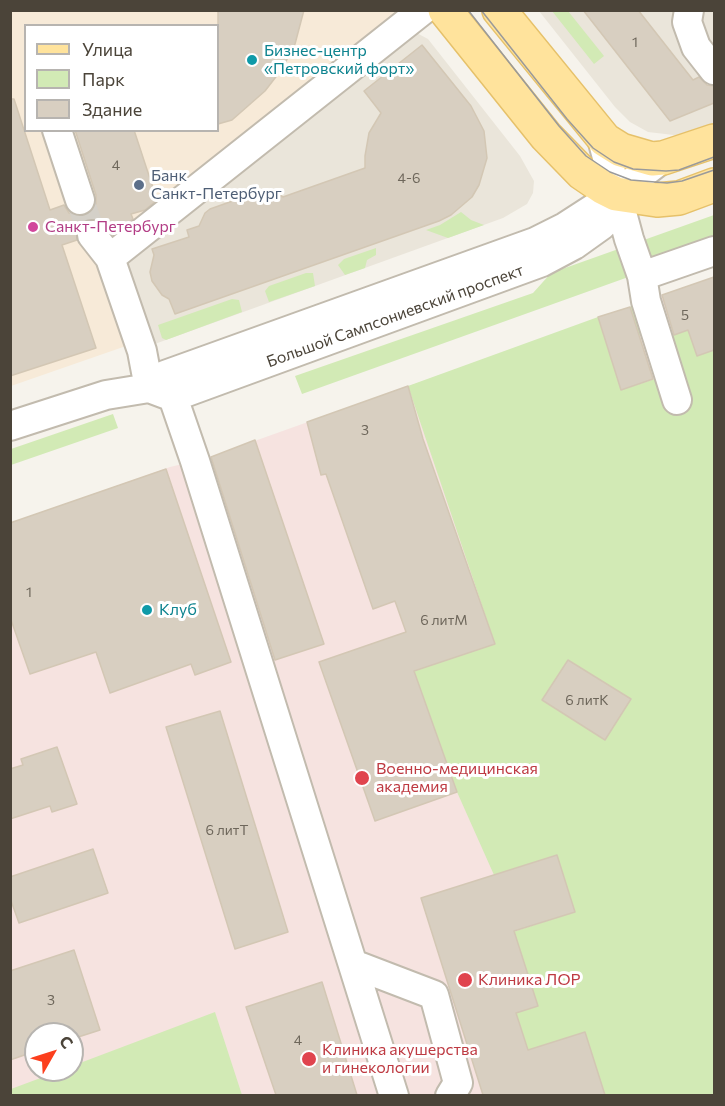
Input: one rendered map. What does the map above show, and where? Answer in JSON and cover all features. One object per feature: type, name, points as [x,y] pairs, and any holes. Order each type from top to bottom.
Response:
[{"type":"main road","points":[[499,10],[605,140],[629,153],[652,159],[663,158],[714,141]]},
{"type":"main road","points":[[442,11],[546,136],[582,173],[604,188],[616,194],[657,200],[679,198],[714,185]]},
{"type":"street","points":[[689,10],[687,22],[696,46],[714,70]]},
{"type":"street","points":[[358,83],[442,11]]},
{"type":"street","points":[[110,258],[442,11]]},
{"type":"street","points":[[58,132],[80,200]]},
{"type":"street","points":[[601,135],[616,194],[642,276],[646,301],[677,400]]},
{"type":"street","points":[[616,194],[663,158]]},
{"type":"street","name":"Большой Сампсониевский проспект","points":[[10,426],[106,395],[161,392],[542,262],[574,245],[602,225],[616,194]]},
{"type":"street","points":[[92,235],[110,258],[142,351],[202,483],[394,1095]]},
{"type":"street","points":[[642,276],[714,251]]},
{"type":"street","points":[[353,964],[434,995],[458,1083],[450,1095]]},
{"type":"shaded area","points":[[10,11],[395,11],[411,30],[122,261],[149,338],[11,386]]},
{"type":"shaded area","points":[[539,11],[714,11],[714,124],[682,136],[648,132],[630,122],[615,107]]},
{"type":"shaded area","points":[[411,30],[428,39],[520,156],[534,181],[533,193],[527,204],[503,218],[152,345],[122,261]]},
{"type":"shaded area","name":"Военно-медицинская академия","points":[[714,277],[714,1095],[11,1095],[10,523],[170,467],[207,458]]},
{"type":"green space","points":[[552,11],[568,11],[604,56],[594,64]]},
{"type":"green space","points":[[461,212],[471,220],[484,225],[448,238],[426,230],[440,225]]},
{"type":"green space","points":[[714,215],[714,242],[649,265],[641,241]]},
{"type":"green space","points":[[624,247],[634,275],[302,394],[295,376],[533,293],[551,273]]},
{"type":"green space","points":[[376,248],[376,255],[367,260],[365,268],[345,275],[338,265],[344,259]]},
{"type":"green space","points":[[306,273],[313,273],[315,286],[269,302],[265,291],[269,286]]},
{"type":"green space","points":[[232,299],[239,300],[242,312],[166,340],[162,338],[158,325]]},
{"type":"green space","points":[[650,299],[663,339],[688,330],[697,356],[714,350],[714,1095],[605,1095],[584,1032],[533,1066],[516,1013],[538,1006],[522,956],[488,940],[575,912],[557,855],[494,875],[457,792],[414,671],[495,644],[408,386],[598,317],[621,390],[661,377],[647,333],[633,337],[624,309]]},
{"type":"green space","points":[[113,414],[118,428],[11,465],[11,449]]},
{"type":"green space","points":[[215,1012],[242,1095],[11,1095],[11,1089],[30,1082],[84,1082],[84,1061]]},
{"type":"building","name":"Бизнес-центр «Петровский форт»","points":[[218,10],[304,10],[295,44],[282,69],[265,91],[232,120],[219,124],[219,24]]},
{"type":"building","points":[[583,10],[638,10],[693,80],[699,77],[707,85],[714,86],[714,103],[670,121]]},
{"type":"building","points":[[422,45],[471,106],[484,131],[487,158],[479,185],[472,197],[451,215],[439,221],[175,314],[169,299],[162,295],[152,281],[150,272],[154,255],[152,249],[189,237],[187,230],[199,226],[205,213],[210,209],[264,190],[271,190],[283,197],[365,168],[369,133],[381,113],[364,91]]},
{"type":"building","name":"Санкт-Петербург","points":[[10,99],[14,99],[50,210],[64,205],[69,213],[85,216],[96,204],[96,195],[76,132],[135,132],[157,200],[145,210],[131,214],[133,219],[126,224],[109,230],[98,220],[90,219],[82,222],[77,229],[77,240],[62,245],[96,348],[10,376]]},
{"type":"building","points":[[714,277],[714,350],[697,356],[688,330],[674,335],[662,295]]},
{"type":"building","points":[[630,307],[653,379],[621,390],[598,317]]},
{"type":"building","points":[[408,386],[423,439],[495,644],[414,671],[457,792],[375,821],[319,662],[406,632],[395,601],[373,609],[326,474],[321,475],[307,422]]},
{"type":"building","points":[[255,440],[324,644],[275,660],[211,457]]},
{"type":"building","points":[[166,469],[231,662],[195,675],[191,664],[110,693],[96,652],[30,674],[10,617],[10,523]]},
{"type":"building","points":[[568,660],[631,699],[605,740],[542,700]]},
{"type":"building","points":[[220,711],[288,932],[235,949],[166,727]]},
{"type":"building","points":[[57,747],[77,804],[52,812],[50,806],[10,819],[10,769],[23,765],[21,759]]},
{"type":"building","points":[[93,849],[108,893],[19,923],[10,898],[10,877]]},
{"type":"building","points":[[557,855],[575,912],[514,931],[538,1006],[516,1013],[528,1050],[585,1032],[605,1095],[483,1095],[421,898]]},
{"type":"building","points":[[74,950],[100,1030],[84,1035],[84,1022],[24,1022],[24,1055],[10,1060],[10,971]]},
{"type":"building","points":[[322,982],[357,1095],[276,1095],[246,1007]]},
{"type":"tunnel","points":[[80,200],[92,235]]},
{"type":"tram line","points":[[468,10],[559,126],[586,156],[610,172],[631,180],[667,183],[682,181],[714,170]]},
{"type":"tram line","points":[[481,10],[567,119],[593,148],[614,162],[633,169],[666,171],[679,170],[714,157]]},
{"type":"place","name":"Бизнес-центр «Петровский форт»","points":[[252,60]]},
{"type":"place","name":"Банк Санкт-Петербург","points":[[139,185]]},
{"type":"place","name":"Санкт-Петербург","points":[[33,227]]},
{"type":"place","name":"Клуб","points":[[147,610]]},
{"type":"place","name":"Военно-медицинская академия","points":[[362,778]]},
{"type":"place","name":"Клиника ЛОР","points":[[465,980]]},
{"type":"place","name":"Клиника акушерства и гинекологии","points":[[309,1059]]}]
